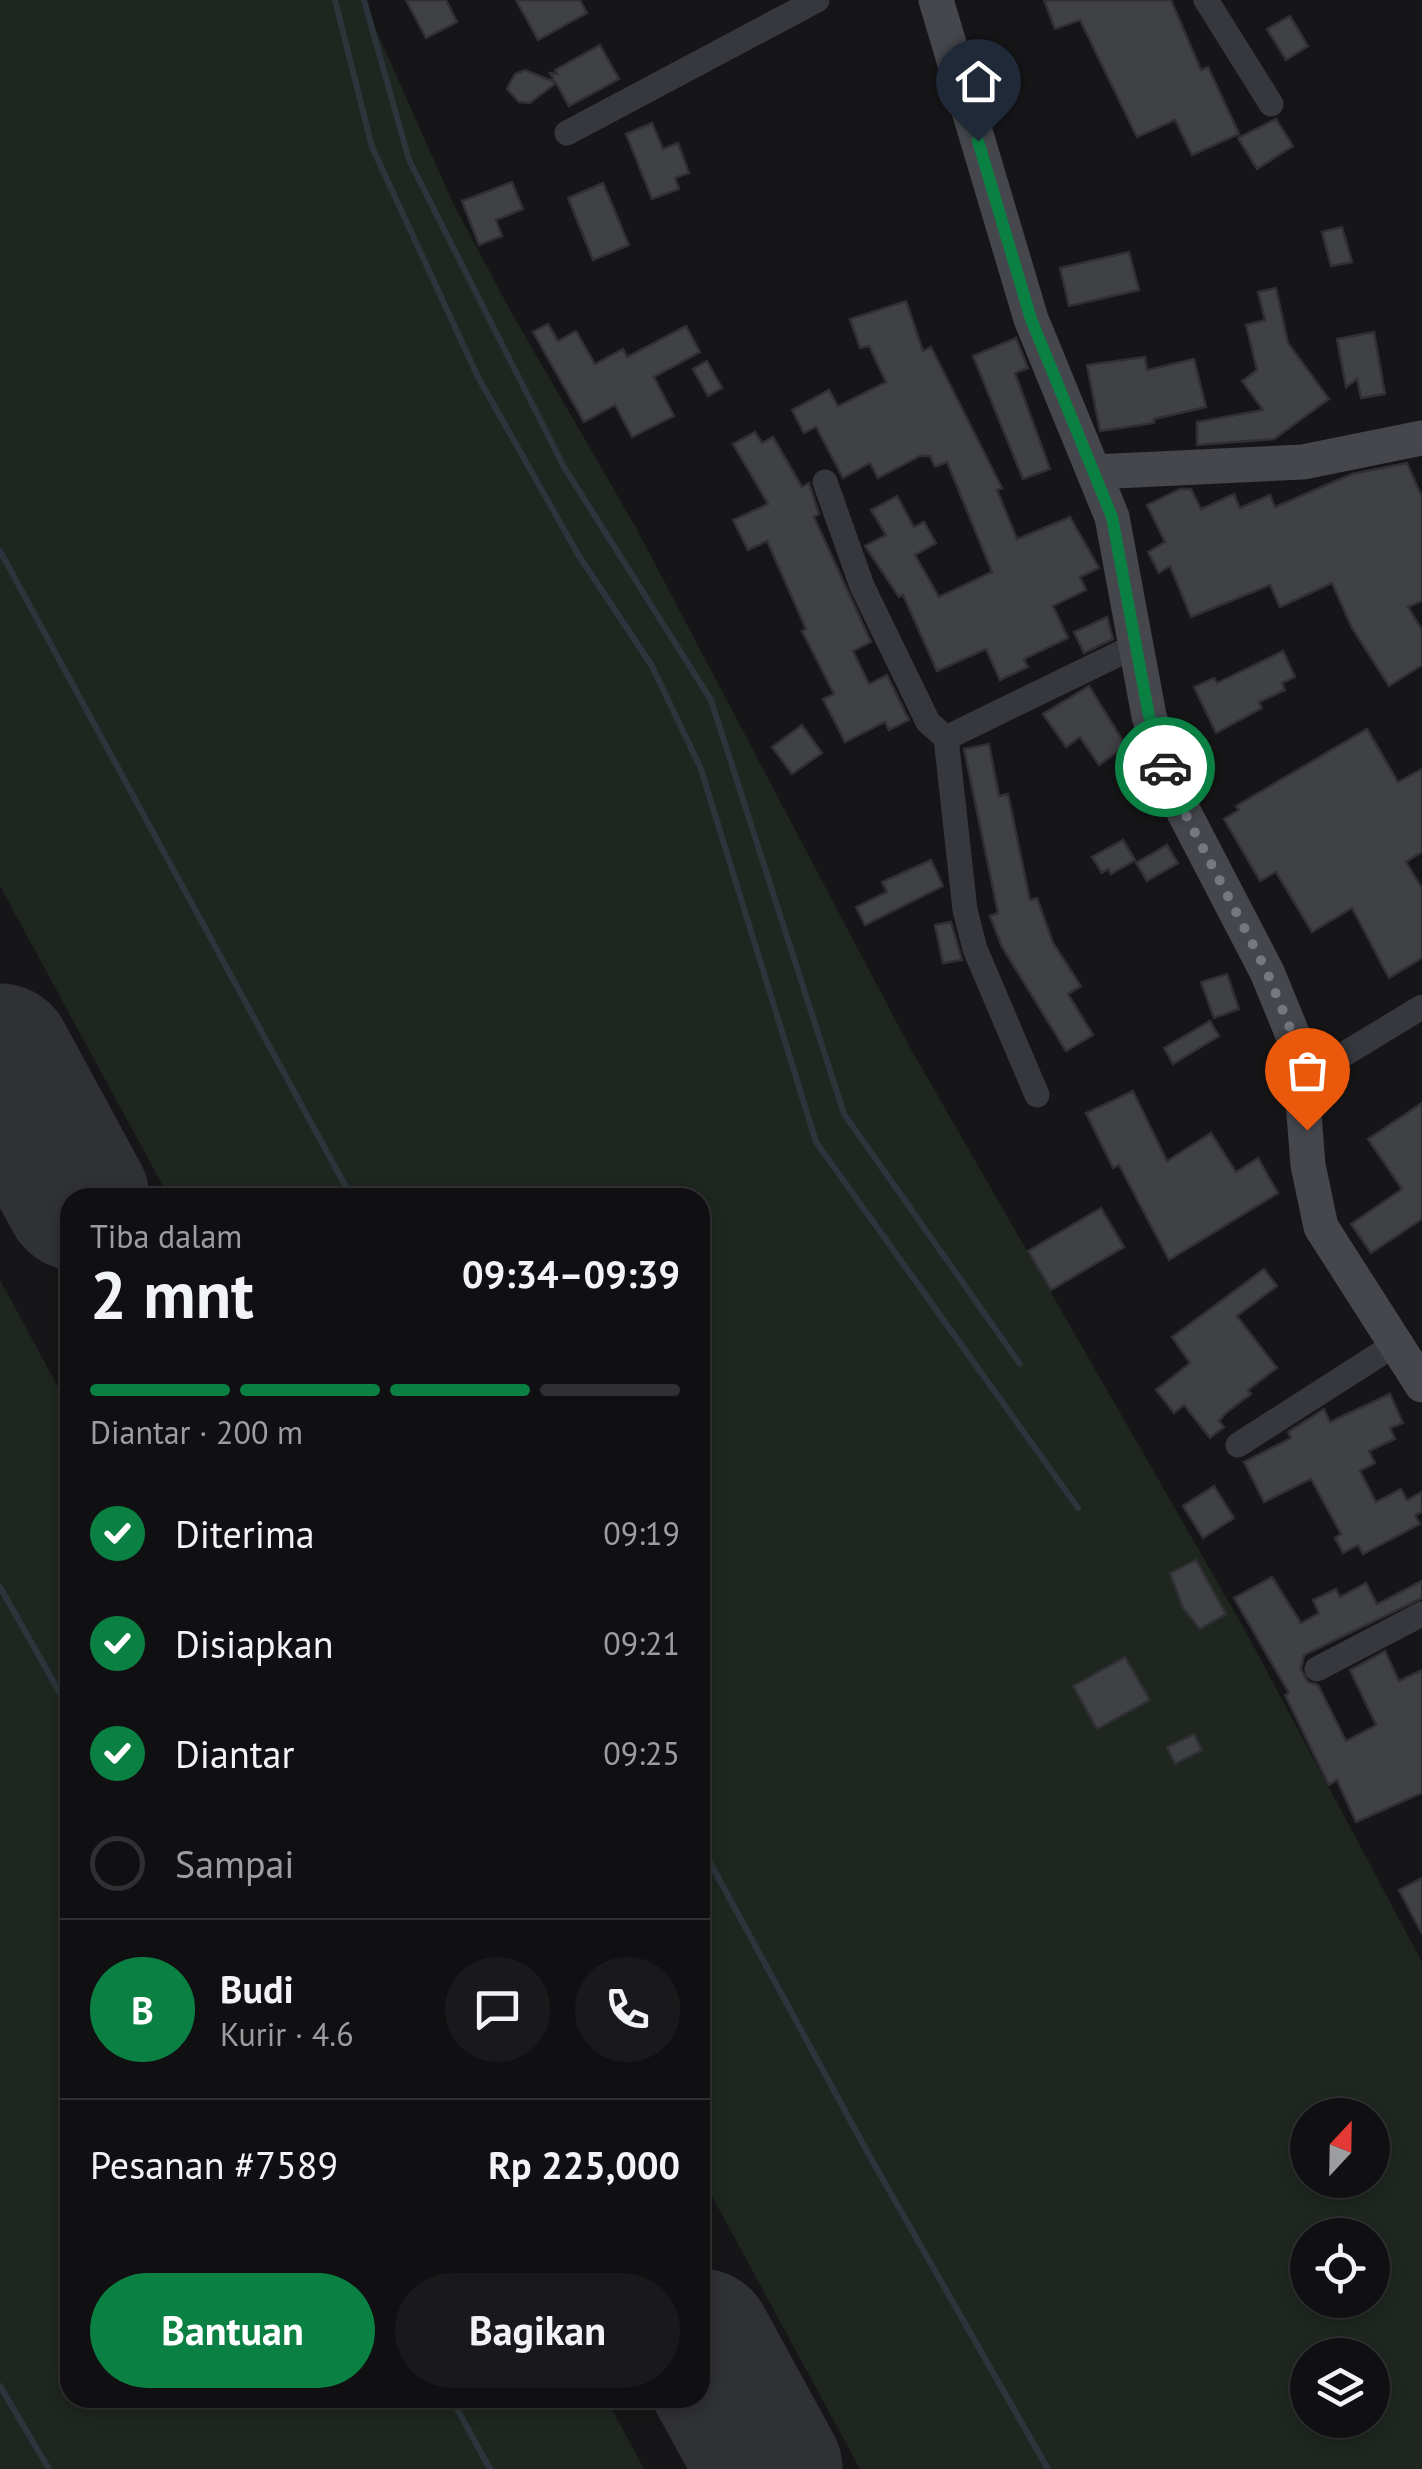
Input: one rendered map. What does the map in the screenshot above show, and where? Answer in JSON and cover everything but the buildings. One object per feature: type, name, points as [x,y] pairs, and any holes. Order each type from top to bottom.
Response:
[{"type":"street","points":[[566,133],[816,0]]},
{"type":"street","points":[[936,0],[1006,246],[1031,319],[1112,517],[1149,716],[1175,794],[1267,972],[1299,1050],[1308,1165],[1320,1227],[1422,1385]]},
{"type":"street","points":[[1206,0],[1271,104]]},
{"type":"street","points":[[1094,472],[1303,462],[1422,438]]},
{"type":"street","points":[[825,482],[862,586],[928,722],[946,738],[965,910],[975,949],[1037,1095]]},
{"type":"street","points":[[946,738],[1138,645]]},
{"type":"street","points":[[1303,1079],[1422,1007]]},
{"type":"street","points":[[1238,1445],[1394,1345]]},
{"type":"street","points":[[1317,1669],[1422,1614]]},
{"type":"shaded area","points":[[0,0],[363,0],[452,201],[510,310],[635,526],[908,1044],[1246,1632],[1422,1962],[1422,2469],[860,2469],[710,2192],[710,1188],[164,1188],[0,886]]},
{"type":"shaded area","points":[[0,1280],[60,1391],[60,2408],[611,2408],[644,2469],[0,2469]]},
{"type":"waterway","points":[[335,0],[372,147],[478,377],[579,556],[652,666],[701,769],[816,1142],[1078,1508]]},
{"type":"waterway","points":[[364,0],[409,160],[564,467],[711,700],[844,1114],[1020,1364]]},
{"type":"waterway","points":[[0,551],[347,1188]]},
{"type":"waterway","points":[[0,1587],[60,1693]]},
{"type":"waterway","points":[[710,1862],[869,2155],[1048,2469]]},
{"type":"waterway","points":[[0,2386],[49,2469]]},
{"type":"waterway","points":[[456,2408],[490,2469]]},
{"type":"runway","points":[[0,1056],[72,1188]]},
{"type":"runway","points":[[710,2359],[770,2469]]},
{"type":"way so far","points":[[1165,767],[1175,794],[1267,972],[1299,1050],[1307,1130]]},
{"type":"route","points":[[978,141],[1006,246],[1031,319],[1112,517],[1149,716],[1165,767]]}]
